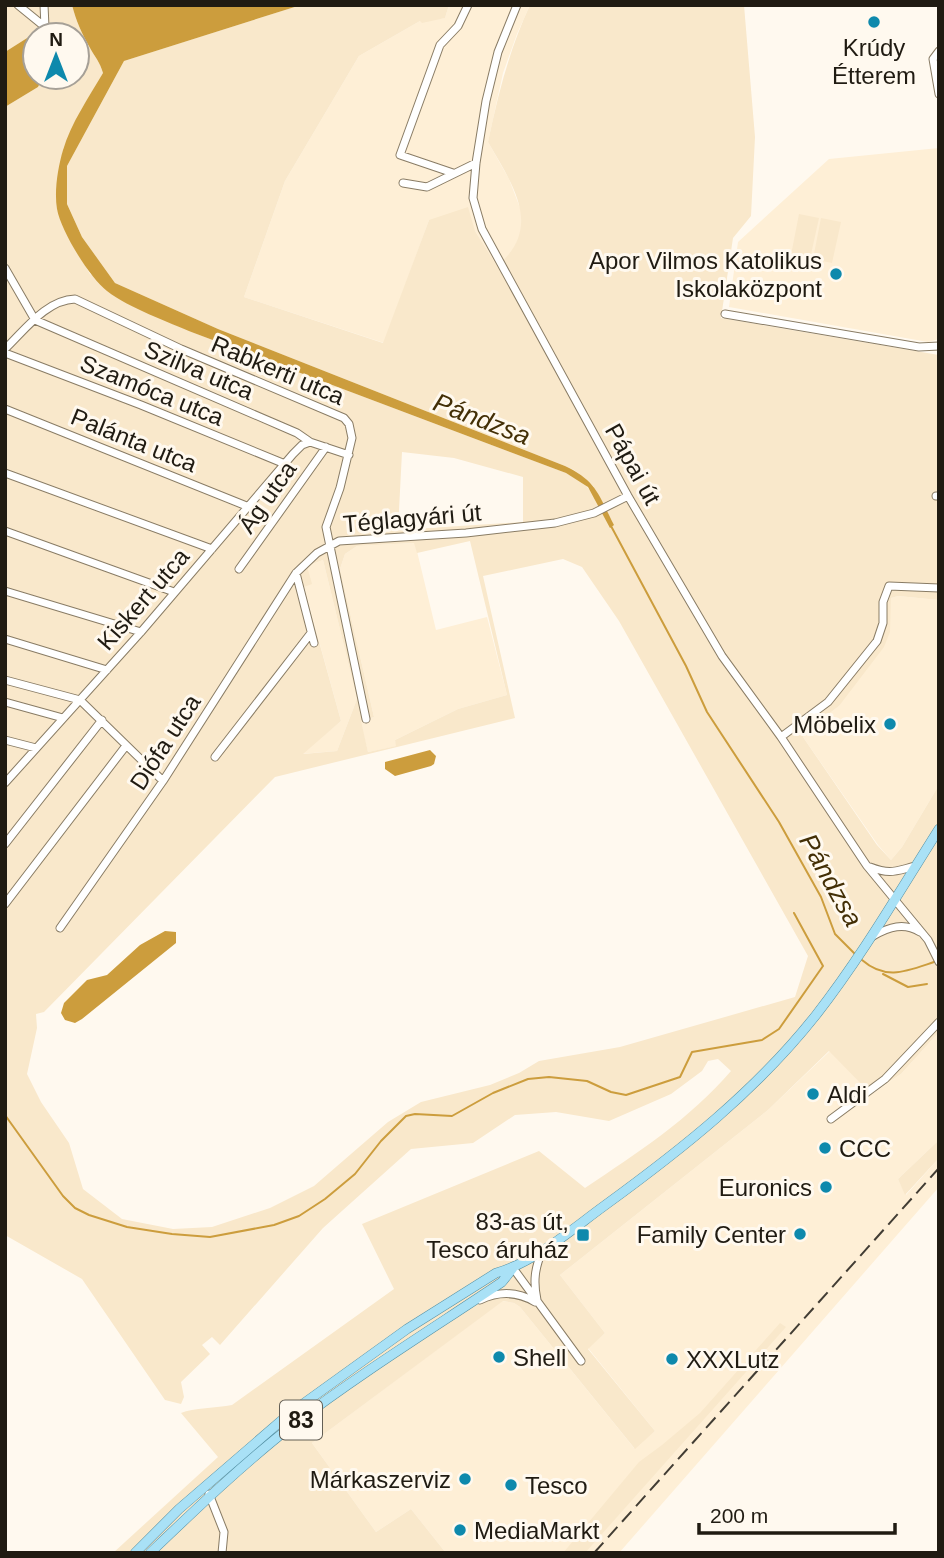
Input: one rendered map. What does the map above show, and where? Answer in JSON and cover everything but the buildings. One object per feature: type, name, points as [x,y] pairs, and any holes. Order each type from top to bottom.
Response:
[{"type":"main road","name":"83","points":[[135,1553],[179,1508],[273,1427],[383,1346],[496,1273],[513,1268],[543,1249],[666,1161],[727,1109],[785,1051],[850,969],[939,829]]},
{"type":"main road","name":"83","points":[[150,1553],[273,1441],[320,1405],[502,1282],[513,1268]]},
{"type":"street","points":[[18,5],[38,21]]},
{"type":"street","points":[[453,173],[400,155],[440,45],[458,26],[468,5]]},
{"type":"street","name":"Pápai út","points":[[517,5],[498,52],[486,101],[476,163],[473,198],[482,229],[628,496],[722,656],[781,737],[867,866],[928,940],[939,962]]},
{"type":"street","points":[[939,51],[933,59],[939,94]]},
{"type":"street","points":[[403,183],[427,187],[476,163]]},
{"type":"street","points":[[5,268],[35,320],[5,351]]},
{"type":"street","name":"Rabkerti utca","points":[[35,320],[58,302],[75,299],[181,349],[344,418],[351,430],[349,455],[328,518],[326,527],[329,545]]},
{"type":"street","points":[[725,314],[919,347],[939,346]]},
{"type":"street","name":"Szilva utca","points":[[35,320],[287,429],[310,442],[349,455]]},
{"type":"street","name":"Szamóca utca","points":[[5,351],[285,464]]},
{"type":"street","name":"Palánta utca","points":[[5,409],[249,507]]},
{"type":"street","name":"Kiskert utca","points":[[5,783],[142,632],[285,464],[302,445],[310,442]]},
{"type":"street","name":"Ág utca","points":[[239,569],[326,447]]},
{"type":"street","points":[[5,473],[212,549]]},
{"type":"street","name":"Téglagyári út","points":[[366,719],[329,545],[349,540],[466,533],[555,523],[594,513],[628,496]]},
{"type":"street","points":[[5,531],[174,592]]},
{"type":"street","points":[[314,643],[296,573],[307,560],[329,545]]},
{"type":"street","name":"Diófa utca","points":[[60,928],[163,781],[296,573]]},
{"type":"street","points":[[781,737],[828,702],[877,641],[883,623],[883,602],[889,586],[939,588]]},
{"type":"street","points":[[5,591],[142,632]]},
{"type":"street","points":[[215,757],[311,633]]},
{"type":"street","points":[[5,639],[107,670]]},
{"type":"street","points":[[5,680],[80,700],[125,747],[163,781]]},
{"type":"street","points":[[5,702],[63,718]]},
{"type":"street","points":[[5,844],[102,720]]},
{"type":"street","points":[[5,740],[36,748]]},
{"type":"street","points":[[5,904],[125,747]]},
{"type":"street","points":[[867,866],[892,873],[916,866]]},
{"type":"street","points":[[872,938],[887,929],[903,926],[918,931],[928,940]]},
{"type":"street","points":[[831,1119],[885,1080],[939,1022]]},
{"type":"street","points":[[538,1304],[534,1280],[543,1249]]},
{"type":"street","points":[[513,1268],[581,1361]]},
{"type":"street","points":[[465,1307],[489,1296],[506,1293],[525,1296],[538,1304]]},
{"type":"street","points":[[204,1487],[211,1496],[224,1532],[222,1553]]},
{"type":"shaded area","points":[[5,5],[72,5],[77,21],[21,21],[21,42],[5,52]]},
{"type":"shaded area","points":[[72,5],[301,5],[124,61],[67,166],[67,204],[82,237],[115,283],[218,329],[565,466],[591,484],[614,525],[610,528],[588,487],[566,473],[194,333],[126,303],[107,291],[84,265],[70,241],[56,202],[58,171],[66,140],[103,73],[91,50],[91,21],[77,21]]},
{"type":"shaded area","points":[[301,5],[449,5],[445,18],[422,23],[420,21],[359,56],[285,181],[244,297],[383,343],[429,220],[468,207],[475,231],[497,266],[511,251],[519,236],[521,221],[514,189],[488,142],[505,73],[530,5],[744,5],[755,137],[751,216],[733,238],[721,318],[939,355],[939,600],[898,596],[891,598],[890,632],[884,647],[839,706],[805,732],[803,737],[877,845],[891,860],[902,847],[939,785],[939,1032],[901,1074],[871,1094],[829,1051],[768,1110],[560,1275],[605,1333],[588,1349],[655,1431],[635,1449],[520,1307],[503,1301],[312,1443],[376,1532],[411,1509],[446,1553],[113,1553],[218,1457],[181,1413],[232,1405],[394,1289],[362,1224],[539,1151],[585,1188],[680,1120],[731,1071],[718,1059],[708,1061],[702,1071],[671,1094],[609,1121],[556,1112],[515,1115],[473,1143],[411,1149],[323,1228],[220,1345],[212,1337],[202,1345],[210,1354],[181,1382],[184,1397],[181,1404],[165,1400],[82,1279],[5,1235],[5,107],[31,91],[91,91],[91,50],[103,73],[81,110],[63,149],[57,209],[70,240],[90,274],[194,333],[566,473],[584,483],[592,493],[594,487],[565,466],[218,329],[115,283],[82,237],[67,204],[67,166],[124,61]],"holes":[[[402,452],[454,458],[523,477],[523,522],[398,530]],[[470,541],[507,695],[458,709],[395,740],[396,746],[368,752],[361,721],[374,717],[340,569],[345,554],[357,546],[414,543],[417,553]],[[563,559],[582,567],[619,621],[808,956],[795,997],[620,1047],[539,1061],[490,1085],[421,1102],[388,1122],[314,1186],[270,1208],[212,1227],[173,1229],[122,1219],[83,1189],[69,1143],[41,1102],[27,1074],[37,1028],[36,1014],[44,1012],[275,777],[515,718],[483,576]],[[323,560],[357,699],[337,751],[303,754],[341,721],[304,587],[312,584],[307,566]]]},
{"type":"shaded area","points":[[449,5],[530,5],[503,73],[488,142],[509,179],[522,213],[521,233],[511,255],[497,267],[475,231],[429,220],[384,343],[244,297],[285,181],[359,56],[420,21],[445,18]]},
{"type":"shaded area","points":[[21,42],[21,91],[31,91],[5,107],[5,52]]},
{"type":"shaded area","name":"Apor Vilmos Katolikus Iskolaközpont","points":[[939,148],[939,339],[928,342],[729,307],[738,242],[829,159]]},
{"type":"shaded area","points":[[799,214],[819,218],[810,259],[791,255]]},
{"type":"shaded area","points":[[821,218],[841,222],[832,263],[813,259]]},
{"type":"shaded area","points":[[415,543],[436,630],[487,617],[507,695],[458,709],[395,740],[397,746],[368,752],[360,721],[374,717],[340,569],[345,554],[357,546]]},
{"type":"shaded area","points":[[323,560],[357,699],[337,751],[301,754],[341,721],[304,586],[307,566]]},
{"type":"shaded area","points":[[898,596],[939,600],[939,785],[902,847],[891,860],[803,737],[805,732],[839,706],[890,607],[891,598]]},
{"type":"shaded area","points":[[430,750],[436,756],[431,766],[395,776],[385,769],[385,762]]},
{"type":"shaded area","points":[[165,931],[176,932],[176,943],[82,1019],[75,1023],[65,1020],[61,1013],[64,1003],[87,980],[107,975],[140,945]]},
{"type":"shaded area","points":[[939,1032],[939,1140],[898,1179],[906,1195],[939,1158],[939,1187],[619,1553],[446,1553],[411,1509],[376,1532],[312,1443],[502,1301],[520,1307],[634,1448],[655,1431],[588,1348],[605,1333],[560,1275],[768,1110],[830,1051],[872,1094],[901,1074]]},
{"type":"shaded area","points":[[939,1140],[939,1158],[905,1195],[898,1179]]},
{"type":"shaded area","points":[[780,1323],[786,1327],[585,1553],[563,1553],[639,1462],[700,1413]]},
{"type":"waterway","name":"Pándzsa","points":[[611,526],[686,666],[707,712],[779,822],[821,897],[835,934],[855,954]]},
{"type":"waterway","points":[[5,1115],[63,1196],[75,1208],[89,1215],[127,1227],[210,1237],[274,1225],[299,1216],[325,1199],[355,1174],[381,1141],[406,1116],[452,1116],[493,1093],[528,1079],[549,1077],[587,1081],[611,1092],[626,1095],[680,1077],[692,1052],[762,1040],[779,1029],[823,966],[794,913]]},
{"type":"waterway","name":"Pándzsa","points":[[862,960],[888,972],[906,971],[934,962]]},
{"type":"waterway","name":"Pándzsa","points":[[883,974],[908,987],[927,984]]},
{"type":"railway","points":[[594,1553],[939,1168]]},
{"type":"place","name":"Krúdy Étterem","points":[[874,22]]},
{"type":"place","name":"Apor Vilmos Katolikus Iskolaközpont","points":[[836,274]]},
{"type":"place","name":"Möbelix","points":[[890,724]]},
{"type":"place","name":"Aldi","points":[[813,1094]]},
{"type":"place","name":"CCC","points":[[825,1148]]},
{"type":"place","name":"Euronics","points":[[826,1187]]},
{"type":"place","name":"Family Center","points":[[800,1234]]},
{"type":"place","name":"83-as út, Tesco áruház","points":[[583,1235]]},
{"type":"place","name":"Shell","points":[[499,1357]]},
{"type":"place","name":"XXXLutz","points":[[672,1359]]},
{"type":"place","name":"Márkaszerviz","points":[[465,1479]]},
{"type":"place","name":"Tesco","points":[[511,1485]]},
{"type":"place","name":"MediaMarkt","points":[[460,1530]]}]
